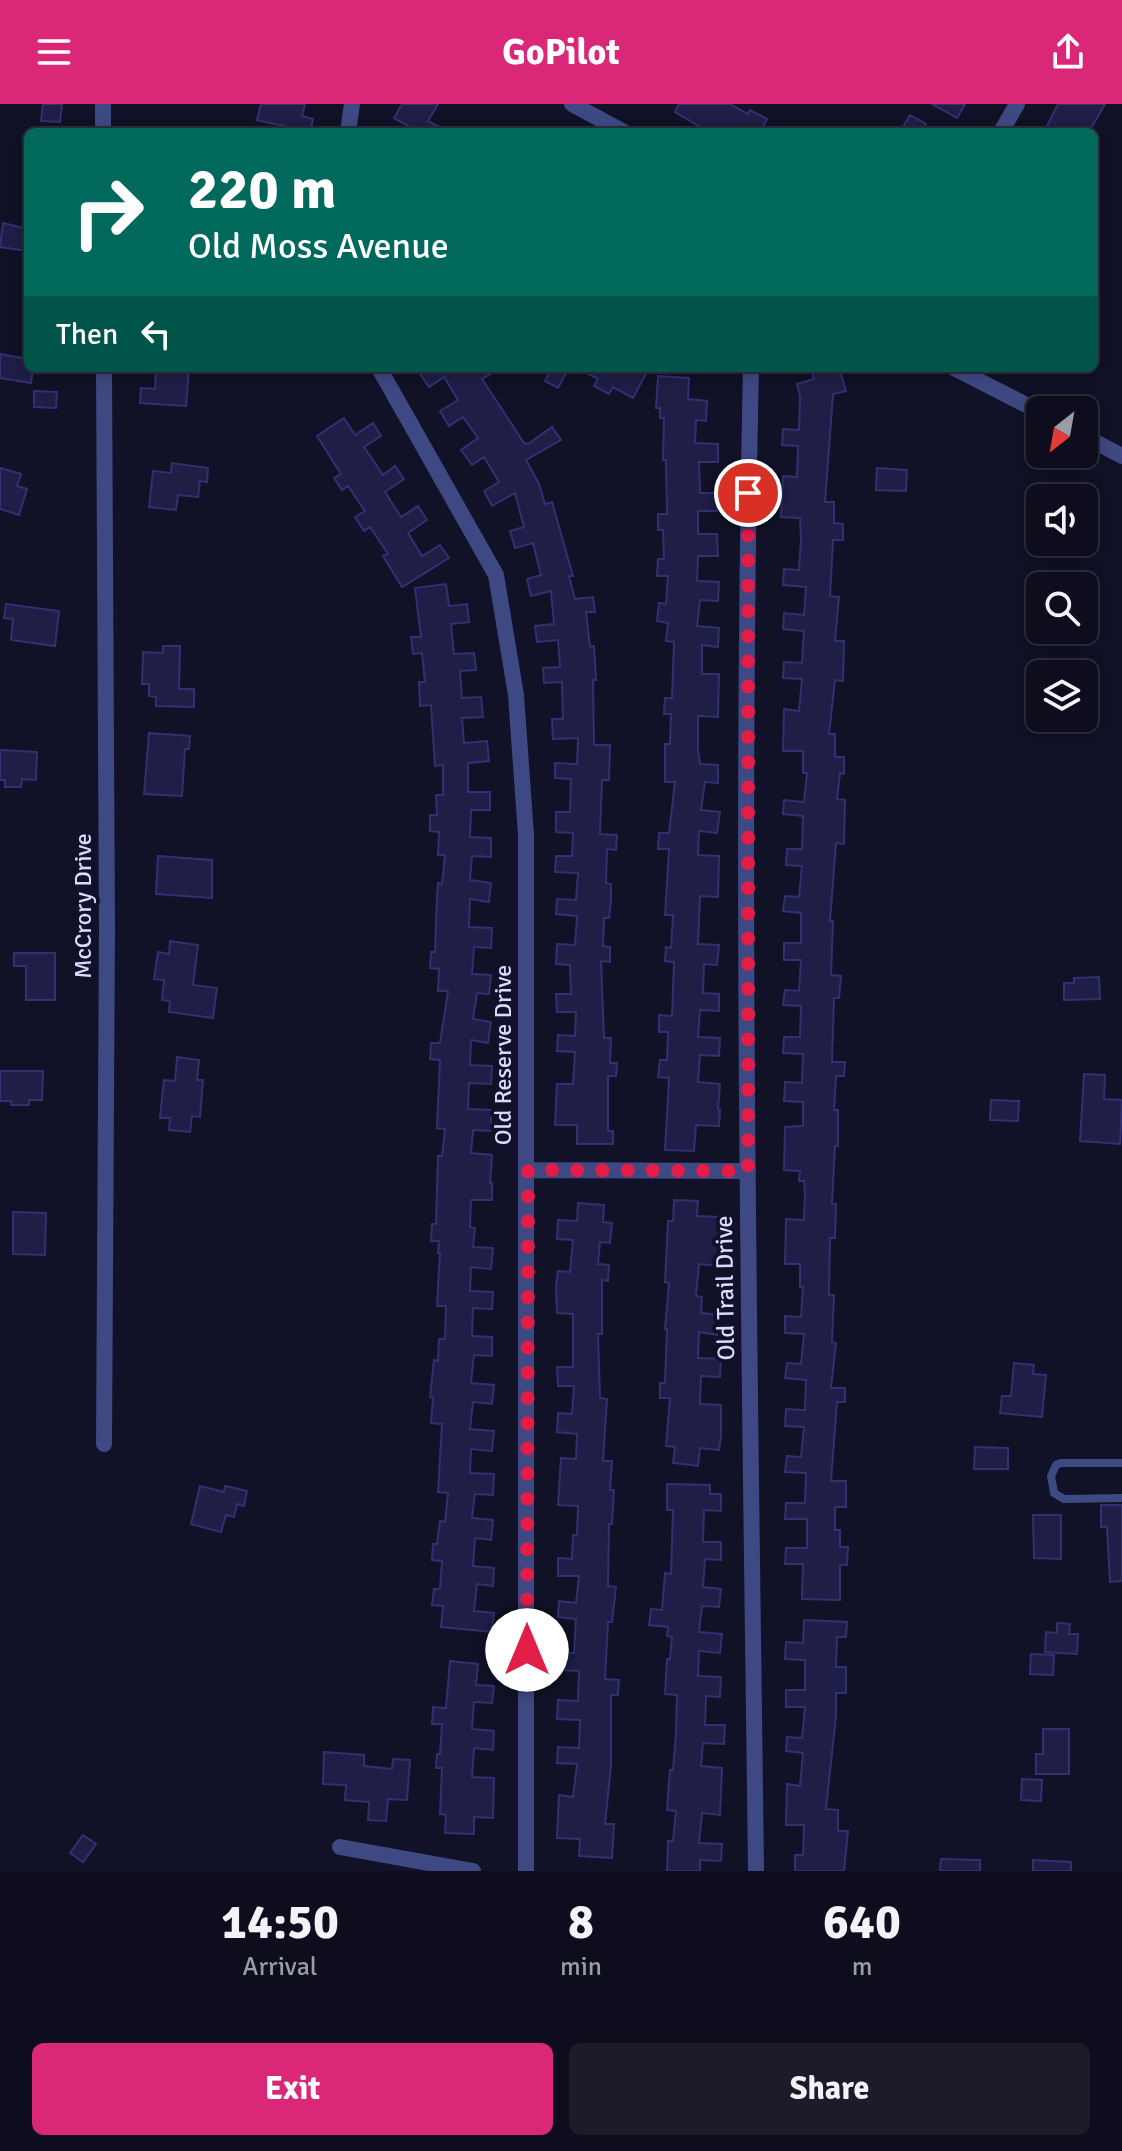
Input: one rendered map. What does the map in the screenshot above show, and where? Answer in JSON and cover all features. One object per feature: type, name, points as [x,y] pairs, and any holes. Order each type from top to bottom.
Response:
[{"type":"street","points":[[103,104],[103,128]]},
{"type":"street","points":[[349,128],[352,104]]},
{"type":"street","points":[[572,104],[617,128]]},
{"type":"street","points":[[1003,128],[1017,104]]},
{"type":"street","name":"McCrory Drive","points":[[104,372],[107,913],[104,1444]]},
{"type":"street","name":"Old Reserve Drive","points":[[381,372],[496,575],[516,695],[526,835],[526,1871]]},
{"type":"street","name":"Old Trail Drive","points":[[751,372],[747,555],[748,1171],[756,1871]]},
{"type":"street","points":[[962,372],[1026,405]]},
{"type":"street","points":[[1098,443],[1122,456]]},
{"type":"street","points":[[528,1170],[748,1171]]},
{"type":"street","points":[[340,1847],[473,1871]]},
{"type":"lane","points":[[1122,1463],[1061,1463],[1056,1465],[1051,1476],[1054,1493],[1064,1499],[1122,1498]]},
{"type":"building","points":[[43,104],[62,104],[60,122],[41,121]]},
{"type":"building","points":[[261,104],[305,104],[302,116],[313,119],[311,128],[292,128],[257,120]]},
{"type":"building","points":[[402,104],[438,104],[428,121],[441,128],[412,128],[394,118]]},
{"type":"building","points":[[679,104],[730,104],[748,114],[750,110],[767,119],[762,128],[702,128],[675,112]]},
{"type":"building","points":[[932,104],[965,104],[957,118]]},
{"type":"building","points":[[1058,104],[1105,104],[1091,128],[1046,128]]},
{"type":"building","points":[[910,115],[926,124],[924,128],[902,128]]},
{"type":"building","points":[[3,223],[24,228],[24,250],[0,247]]},
{"type":"building","points":[[0,354],[24,358],[24,372],[32,372],[31,383],[0,378]]},
{"type":"building","points":[[156,372],[189,372],[186,406],[140,403],[141,388],[155,389]]},
{"type":"building","points":[[419,372],[494,372],[482,379],[524,443],[528,444],[552,427],[561,440],[526,460],[539,484],[545,504],[552,502],[573,576],[569,576],[575,599],[593,597],[595,612],[586,612],[590,647],[594,646],[594,745],[610,745],[609,780],[602,780],[600,834],[617,835],[616,850],[607,849],[606,883],[611,884],[611,900],[609,918],[604,918],[603,946],[610,947],[610,962],[601,961],[604,1038],[611,1038],[610,1063],[617,1063],[616,1076],[608,1076],[608,1131],[613,1131],[613,1144],[577,1144],[577,1125],[555,1125],[557,1084],[573,1084],[575,1052],[557,1051],[558,1035],[575,1036],[576,1012],[557,1012],[556,994],[571,994],[570,965],[556,964],[557,944],[575,945],[577,916],[556,914],[557,899],[576,900],[578,873],[555,872],[556,856],[572,856],[573,833],[556,832],[556,812],[570,812],[571,779],[555,778],[555,763],[577,764],[578,738],[553,739],[552,719],[563,719],[562,682],[544,683],[543,668],[560,667],[558,640],[537,642],[535,626],[554,624],[551,591],[531,596],[527,579],[541,575],[533,543],[515,548],[510,531],[524,527],[515,493],[492,506],[484,491],[499,482],[484,457],[472,465],[461,450],[478,438],[463,417],[449,426],[440,411],[458,400],[444,377],[429,387]]},
{"type":"building","points":[[550,372],[567,372],[558,388],[545,381]]},
{"type":"building","points":[[585,372],[647,372],[633,398],[613,387],[609,394],[594,386],[598,379]]},
{"type":"building","points":[[812,372],[840,372],[846,391],[833,394],[825,502],[834,502],[834,523],[843,524],[843,540],[833,540],[830,596],[839,597],[835,641],[844,641],[843,681],[835,680],[829,734],[835,734],[835,757],[844,757],[844,774],[840,773],[837,799],[845,800],[844,844],[836,843],[830,921],[833,921],[831,975],[841,976],[839,998],[834,998],[832,1062],[845,1062],[844,1076],[836,1076],[834,1110],[838,1110],[838,1146],[835,1146],[832,1204],[836,1204],[835,1238],[830,1238],[829,1295],[834,1295],[832,1342],[836,1343],[831,1388],[845,1388],[845,1402],[837,1402],[831,1481],[846,1481],[846,1507],[835,1507],[835,1530],[840,1530],[840,1547],[848,1547],[847,1565],[840,1565],[840,1600],[802,1599],[803,1564],[785,1564],[786,1548],[807,1548],[807,1519],[785,1519],[786,1503],[805,1503],[806,1473],[785,1472],[787,1456],[801,1457],[804,1427],[785,1426],[786,1409],[805,1410],[806,1380],[785,1378],[787,1363],[801,1364],[804,1334],[785,1333],[785,1316],[801,1317],[803,1287],[800,1287],[800,1264],[785,1264],[786,1219],[804,1220],[805,1193],[804,1181],[799,1181],[800,1171],[784,1170],[785,1127],[803,1126],[803,1102],[784,1101],[785,1082],[802,1083],[803,1054],[783,1053],[784,1037],[800,1037],[801,1006],[783,1005],[785,990],[799,991],[801,960],[784,960],[784,943],[801,943],[801,913],[783,911],[785,896],[799,897],[802,866],[786,865],[787,849],[802,849],[803,816],[783,814],[784,800],[804,802],[807,773],[803,773],[803,751],[783,751],[784,709],[799,711],[802,679],[783,678],[784,662],[802,663],[804,631],[783,629],[784,613],[804,615],[806,587],[783,585],[784,569],[799,570],[801,539],[800,518],[781,517],[783,476],[797,477],[798,446],[782,445],[783,429],[799,430],[800,396],[797,384],[814,379]]},
{"type":"building","points":[[658,376],[689,378],[688,399],[707,401],[706,421],[696,420],[695,443],[718,444],[718,462],[699,462],[700,493],[717,493],[717,511],[698,511],[698,534],[717,534],[718,556],[698,556],[697,581],[719,582],[718,601],[700,600],[697,626],[719,628],[718,647],[702,645],[702,674],[719,674],[718,717],[698,716],[700,764],[718,765],[718,783],[705,782],[701,810],[720,812],[717,833],[699,831],[698,855],[719,856],[718,897],[700,896],[698,944],[719,945],[717,965],[704,964],[703,993],[719,994],[719,1011],[700,1010],[698,1037],[720,1038],[719,1056],[700,1055],[698,1082],[720,1084],[720,1110],[719,1126],[696,1125],[694,1151],[665,1150],[669,1078],[658,1077],[660,1060],[667,1060],[668,1032],[659,1032],[659,1015],[672,1016],[674,962],[665,961],[666,947],[671,948],[673,915],[665,915],[669,849],[658,849],[659,833],[669,833],[675,782],[665,782],[665,744],[670,744],[671,714],[664,714],[665,698],[672,698],[674,642],[666,641],[668,623],[657,621],[659,603],[666,604],[668,576],[657,576],[658,559],[664,559],[663,530],[658,530],[658,514],[667,514],[664,418],[660,418],[660,408],[656,408]]},
{"type":"building","points":[[34,391],[57,392],[56,408],[34,407]]},
{"type":"building","points":[[344,418],[355,435],[373,423],[381,436],[364,447],[383,475],[395,466],[404,479],[385,492],[401,517],[418,506],[427,520],[408,533],[422,556],[440,545],[449,558],[402,587],[383,556],[388,554],[370,527],[364,531],[355,517],[365,511],[348,486],[342,490],[334,478],[341,474],[317,436]]},
{"type":"building","points":[[172,463],[208,468],[207,482],[200,481],[198,497],[178,495],[176,510],[149,507],[153,471],[171,473]]},
{"type":"building","points":[[0,468],[21,474],[17,486],[27,489],[19,515],[0,509]]},
{"type":"building","points":[[877,468],[907,470],[906,491],[876,490]]},
{"type":"building","points":[[446,584],[449,606],[467,604],[469,622],[451,624],[454,654],[474,653],[476,670],[460,671],[462,698],[481,697],[483,717],[462,718],[464,743],[487,741],[489,761],[468,763],[468,792],[490,792],[490,810],[471,810],[470,837],[491,838],[491,857],[472,856],[470,880],[491,883],[489,902],[470,899],[469,927],[492,928],[491,948],[474,947],[472,974],[491,975],[489,994],[477,993],[473,1019],[491,1022],[488,1043],[471,1040],[470,1065],[492,1066],[491,1084],[469,1083],[468,1109],[491,1110],[491,1131],[473,1130],[471,1153],[492,1155],[492,1200],[471,1200],[470,1227],[475,1228],[473,1247],[493,1248],[491,1269],[471,1267],[470,1291],[493,1292],[492,1309],[473,1308],[472,1336],[492,1337],[492,1356],[474,1355],[471,1383],[494,1385],[492,1404],[473,1402],[470,1429],[494,1431],[492,1451],[471,1449],[470,1473],[494,1474],[493,1495],[475,1494],[472,1518],[493,1520],[491,1540],[475,1538],[473,1566],[494,1568],[493,1586],[477,1584],[474,1611],[494,1613],[492,1632],[441,1627],[443,1606],[432,1605],[434,1589],[440,1589],[442,1561],[432,1560],[433,1544],[437,1544],[440,1521],[445,1522],[448,1493],[438,1492],[442,1424],[431,1423],[434,1360],[438,1361],[439,1339],[445,1339],[446,1306],[437,1306],[439,1241],[431,1241],[432,1224],[436,1224],[438,1156],[442,1156],[445,1129],[437,1128],[440,1060],[430,1059],[431,1043],[440,1043],[448,991],[438,991],[439,969],[430,968],[431,952],[435,952],[438,883],[442,884],[445,855],[438,855],[439,832],[430,831],[430,815],[437,815],[436,795],[443,795],[443,765],[435,766],[431,705],[420,706],[419,682],[425,682],[422,653],[413,654],[411,637],[421,637],[415,588]]},
{"type":"building","points":[[6,604],[59,611],[55,646],[11,640],[13,619],[4,618]]},
{"type":"building","points":[[163,646],[180,646],[179,689],[194,689],[194,707],[156,706],[156,697],[149,696],[149,684],[142,684],[143,652],[163,653]]},
{"type":"building","points":[[149,733],[190,736],[189,749],[185,749],[182,796],[144,794]]},
{"type":"building","points":[[0,750],[37,752],[36,780],[22,779],[21,787],[5,787],[5,780],[0,780]]},
{"type":"building","points":[[158,856],[212,860],[212,898],[156,894]]},
{"type":"building","points":[[170,941],[198,945],[193,985],[217,988],[213,1018],[169,1012],[170,1001],[162,1000],[164,980],[154,979],[158,952],[169,954]]},
{"type":"building","points":[[14,953],[55,953],[55,1000],[26,1000],[26,966],[14,966]]},
{"type":"building","points":[[1099,977],[1100,999],[1064,1000],[1064,983],[1074,983],[1074,978]]},
{"type":"building","points":[[177,1057],[199,1060],[197,1080],[203,1080],[200,1117],[192,1116],[190,1132],[169,1130],[170,1118],[160,1118],[164,1080],[175,1081]]},
{"type":"building","points":[[0,1071],[43,1071],[42,1100],[29,1100],[29,1105],[11,1105],[11,1101],[0,1101]]},
{"type":"building","points":[[1084,1074],[1105,1075],[1104,1099],[1122,1100],[1120,1144],[1080,1141]]},
{"type":"building","points":[[991,1100],[1019,1101],[1018,1121],[990,1120]]},
{"type":"building","points":[[674,1200],[698,1201],[697,1216],[720,1217],[720,1266],[699,1264],[696,1296],[702,1297],[701,1313],[720,1315],[718,1335],[699,1332],[698,1358],[721,1359],[720,1377],[701,1376],[700,1404],[721,1405],[721,1437],[719,1450],[700,1448],[698,1466],[673,1463],[675,1447],[666,1446],[670,1398],[660,1398],[660,1383],[665,1383],[668,1221],[673,1221]]},
{"type":"building","points":[[578,1203],[604,1205],[603,1222],[612,1223],[610,1243],[600,1242],[598,1264],[609,1265],[608,1281],[602,1280],[602,1334],[598,1334],[600,1398],[607,1399],[603,1461],[612,1461],[610,1490],[614,1490],[612,1524],[609,1524],[608,1586],[616,1587],[612,1622],[608,1622],[605,1679],[619,1680],[618,1695],[611,1695],[611,1765],[605,1824],[614,1824],[612,1858],[579,1856],[580,1839],[557,1838],[559,1795],[573,1797],[577,1764],[557,1763],[558,1747],[579,1748],[580,1720],[557,1719],[558,1700],[578,1701],[579,1671],[558,1670],[559,1652],[574,1653],[576,1619],[558,1617],[559,1601],[576,1603],[579,1576],[558,1576],[558,1558],[572,1559],[578,1506],[558,1505],[561,1458],[576,1459],[577,1434],[557,1432],[558,1413],[572,1414],[574,1386],[558,1386],[557,1367],[573,1367],[573,1314],[557,1313],[556,1286],[558,1271],[570,1272],[573,1240],[557,1239],[558,1220],[577,1221]]},
{"type":"building","points":[[13,1212],[46,1213],[45,1255],[13,1254]]},
{"type":"building","points":[[1014,1363],[1034,1365],[1033,1374],[1046,1375],[1042,1417],[1000,1413],[1002,1396],[1011,1396]]},
{"type":"building","points":[[975,1447],[1008,1448],[1008,1469],[974,1469]]},
{"type":"building","points":[[667,1484],[710,1485],[710,1494],[721,1494],[721,1511],[704,1510],[703,1542],[721,1542],[721,1560],[705,1559],[703,1587],[721,1589],[719,1607],[702,1606],[699,1632],[722,1634],[720,1653],[699,1651],[698,1676],[721,1677],[720,1697],[706,1696],[705,1725],[725,1725],[724,1744],[703,1743],[701,1766],[722,1768],[720,1815],[702,1813],[699,1843],[722,1844],[721,1861],[700,1860],[700,1871],[667,1871],[668,1841],[673,1841],[676,1811],[667,1810],[670,1770],[673,1770],[677,1695],[665,1694],[672,1637],[667,1636],[668,1627],[649,1625],[651,1609],[662,1610],[665,1573],[671,1574],[673,1510],[667,1510]]},
{"type":"building","points":[[200,1486],[224,1492],[225,1486],[247,1491],[244,1506],[237,1504],[234,1517],[226,1515],[221,1532],[191,1524]]},
{"type":"building","points":[[1101,1505],[1122,1505],[1122,1581],[1110,1582],[1107,1527],[1101,1527]]},
{"type":"building","points":[[1033,1515],[1061,1515],[1061,1559],[1034,1558]]},
{"type":"building","points":[[804,1620],[847,1622],[846,1637],[837,1637],[836,1667],[846,1667],[846,1693],[836,1693],[826,1809],[838,1810],[838,1831],[848,1831],[844,1871],[795,1871],[795,1855],[803,1855],[804,1825],[786,1825],[787,1784],[800,1786],[803,1753],[786,1751],[787,1737],[802,1738],[805,1707],[786,1707],[786,1690],[805,1690],[805,1660],[785,1659],[786,1642],[803,1643]]},
{"type":"building","points":[[1057,1623],[1070,1624],[1069,1634],[1078,1634],[1077,1654],[1045,1652],[1046,1632],[1057,1633]]},
{"type":"building","points":[[1031,1654],[1054,1655],[1053,1675],[1030,1674]]},
{"type":"building","points":[[450,1661],[478,1664],[476,1685],[494,1686],[492,1703],[474,1702],[472,1729],[494,1731],[493,1750],[474,1748],[472,1777],[494,1778],[493,1818],[474,1817],[474,1834],[445,1833],[446,1815],[440,1814],[442,1768],[436,1768],[442,1724],[432,1724],[433,1707],[446,1708]]},
{"type":"building","points":[[1043,1729],[1069,1729],[1069,1774],[1036,1774],[1036,1754],[1043,1754]]},
{"type":"building","points":[[324,1752],[364,1755],[364,1766],[392,1769],[393,1759],[410,1760],[407,1800],[388,1799],[386,1821],[368,1820],[369,1802],[345,1800],[346,1785],[323,1784]]},
{"type":"building","points":[[1022,1779],[1042,1780],[1041,1801],[1021,1800]]},
{"type":"building","points":[[83,1835],[96,1844],[83,1862],[70,1853]]},
{"type":"building","points":[[941,1859],[980,1860],[980,1871],[940,1871]]},
{"type":"building","points":[[1033,1860],[1071,1862],[1071,1871],[1033,1871]]},
{"type":"route","points":[[527,1650],[528,1170],[748,1171],[748,493]]}]
